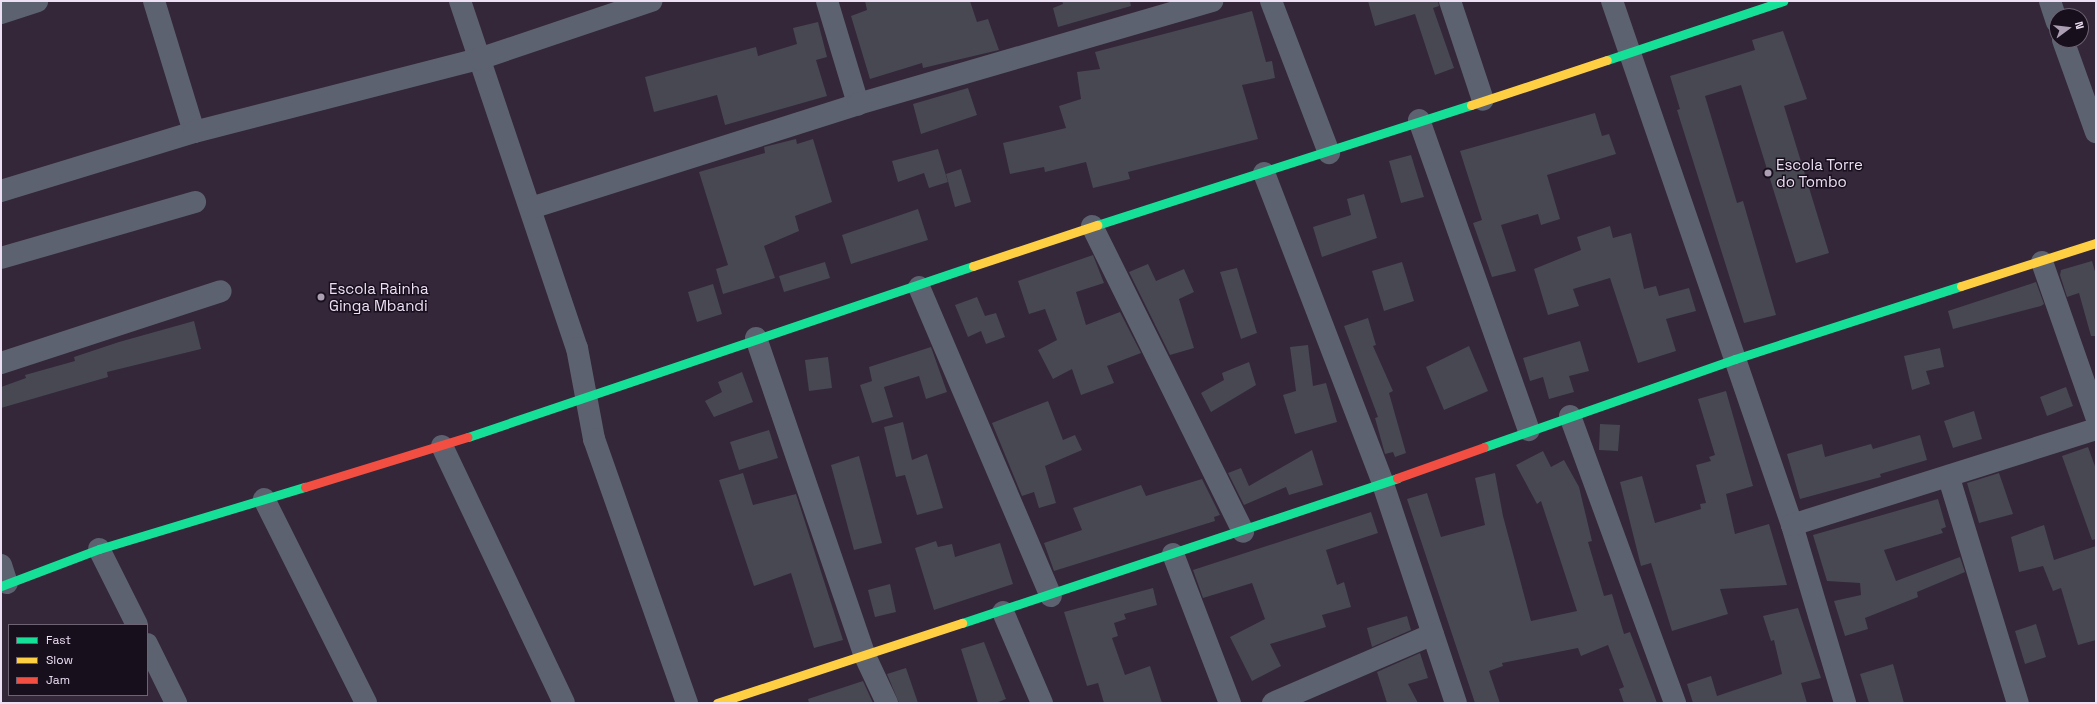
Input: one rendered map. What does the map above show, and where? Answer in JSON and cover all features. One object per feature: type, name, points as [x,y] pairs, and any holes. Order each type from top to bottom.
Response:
[{"type":"street","points":[[1,13],[37,1]]},
{"type":"street","points":[[154,1],[194,132]]},
{"type":"street","points":[[460,1],[577,348],[594,439],[687,703]]},
{"type":"street","points":[[1,192],[194,132],[479,59],[652,1]]},
{"type":"street","points":[[827,1],[858,104]]},
{"type":"street","points":[[531,208],[858,104],[1212,1]]},
{"type":"street","points":[[1271,1],[1328,153]]},
{"type":"street","points":[[1450,1],[1483,100]]},
{"type":"street","points":[[1612,1],[1792,525],[1845,703]]},
{"type":"street","points":[[3,578],[442,446],[756,338],[920,287],[1092,226],[1328,153],[1419,120],[1629,54],[1783,1]]},
{"type":"street","points":[[2066,48],[2096,132]]},
{"type":"street","points":[[1419,120],[1530,430]]},
{"type":"street","points":[[1264,173],[1382,481],[1456,703]]},
{"type":"street","points":[[1,258],[195,202]]},
{"type":"street","points":[[1092,226],[1243,532]]},
{"type":"street","points":[[717,703],[1003,612],[1173,554],[1243,532],[1382,481],[1735,359],[2042,262],[2096,243]]},
{"type":"street","points":[[2042,262],[2096,416]]},
{"type":"street","points":[[920,287],[1051,596]]},
{"type":"street","points":[[1,363],[221,291]]},
{"type":"street","points":[[756,338],[865,656],[886,703]]},
{"type":"street","points":[[1570,416],[1675,703]]},
{"type":"street","points":[[1792,525],[1948,478],[2096,429]]},
{"type":"street","points":[[442,446],[564,703]]},
{"type":"street","points":[[1948,478],[2018,703]]},
{"type":"street","points":[[264,499],[366,703]]},
{"type":"street","points":[[100,549],[138,624]]},
{"type":"street","points":[[1173,554],[1230,703]]},
{"type":"street","points":[[1003,612],[1042,703]]},
{"type":"street","points":[[1272,703],[1433,634]]},
{"type":"street","points":[[148,646],[176,703]]},
{"type":"building","points":[[865,1],[970,1],[977,22],[988,19],[999,50],[923,68],[922,63],[870,79],[851,16],[867,10]]},
{"type":"building","points":[[1062,1],[1130,1],[1131,6],[1058,27],[1053,8],[1063,4]]},
{"type":"building","points":[[1368,1],[1438,1],[1439,6],[1433,8],[1454,68],[1435,75],[1415,14],[1375,26]]},
{"type":"building","points":[[1252,11],[1266,62],[1272,61],[1275,78],[1242,85],[1258,139],[1128,172],[1130,179],[1093,188],[1086,162],[1045,172],[1044,167],[1010,174],[1003,143],[1066,128],[1059,106],[1081,99],[1077,72],[1100,69],[1095,52]]},
{"type":"building","points":[[818,22],[827,57],[816,60],[827,96],[725,125],[717,95],[654,112],[645,77],[756,47],[758,56],[797,44],[793,28]]},
{"type":"building","points":[[1783,31],[1807,99],[1784,106],[1829,253],[1796,263],[1741,85],[1705,96],[1737,203],[1743,201],[1776,315],[1744,323],[1677,110],[1680,109],[1670,76],[1755,50],[1752,40]]},
{"type":"building","points":[[968,88],[977,115],[921,134],[913,104]]},
{"type":"building","points":[[1595,113],[1602,136],[1609,134],[1616,154],[1547,175],[1560,219],[1541,225],[1538,214],[1501,225],[1516,271],[1492,277],[1473,223],[1482,220],[1460,151]]},
{"type":"building","points":[[796,139],[797,144],[813,139],[832,202],[795,216],[799,231],[764,246],[775,278],[723,294],[716,269],[728,265],[699,172],[765,153],[764,147]]},
{"type":"building","points":[[938,149],[948,182],[929,188],[924,173],[898,182],[892,161]]},
{"type":"building","points":[[1411,155],[1424,197],[1401,203],[1389,161]]},
{"type":"building","points":[[961,169],[971,202],[955,207],[946,174]]},
{"type":"building","points":[[1364,194],[1377,238],[1322,257],[1313,227],[1351,215],[1347,199]]},
{"type":"building","points":[[918,209],[928,240],[851,264],[842,235]]},
{"type":"building","points":[[1610,226],[1613,238],[1631,233],[1644,289],[1656,286],[1659,296],[1689,288],[1696,311],[1666,319],[1676,351],[1638,363],[1610,278],[1573,289],[1579,306],[1548,315],[1534,269],[1581,250],[1577,237]]},
{"type":"building","points":[[1093,255],[1104,283],[1076,292],[1086,325],[1120,312],[1141,353],[1107,366],[1114,383],[1081,395],[1072,369],[1053,379],[1038,350],[1057,340],[1045,309],[1029,314],[1018,281]]},
{"type":"building","points":[[2092,261],[2096,275],[2096,336],[2091,336],[2079,293],[2067,297],[2060,275],[2061,270]]},
{"type":"building","points":[[825,262],[830,278],[784,292],[779,276]]},
{"type":"building","points":[[1402,262],[1414,301],[1384,311],[1372,271]]},
{"type":"building","points":[[1148,264],[1156,281],[1184,269],[1194,292],[1179,299],[1194,348],[1170,355],[1129,272]]},
{"type":"building","points":[[1237,268],[1257,333],[1241,339],[1220,272]]},
{"type":"building","points":[[2036,282],[2044,304],[2041,306],[1953,329],[1948,311]]},
{"type":"building","points":[[713,284],[722,314],[697,322],[688,292]]},
{"type":"building","points":[[977,297],[985,316],[996,313],[1005,337],[986,344],[981,331],[968,337],[955,305]]},
{"type":"building","points":[[1368,318],[1376,345],[1373,346],[1393,391],[1389,393],[1406,453],[1395,457],[1393,452],[1385,454],[1375,418],[1378,417],[1344,326]]},
{"type":"building","points":[[194,321],[201,349],[107,372],[108,377],[1,408],[1,387],[26,378],[25,375],[75,361],[74,357],[119,342]]},
{"type":"building","points":[[1580,341],[1589,371],[1569,376],[1574,392],[1549,399],[1543,377],[1530,381],[1523,358]]},
{"type":"building","points":[[1308,345],[1313,386],[1326,383],[1337,422],[1295,434],[1283,395],[1296,391],[1290,347]]},
{"type":"building","points":[[1469,346],[1488,391],[1444,410],[1426,367]]},
{"type":"building","points":[[931,347],[947,392],[926,399],[919,376],[884,387],[893,417],[872,423],[860,385],[872,381],[869,367]]},
{"type":"building","points":[[1940,348],[1944,367],[1926,371],[1930,384],[1912,390],[1904,356]]},
{"type":"building","points":[[828,357],[832,388],[809,391],[805,360]]},
{"type":"building","points":[[1249,362],[1256,385],[1211,412],[1201,393],[1224,380],[1222,373]]},
{"type":"building","points":[[742,372],[753,402],[714,417],[705,401],[722,392],[718,382]]},
{"type":"building","points":[[2066,387],[2073,406],[2047,416],[2040,397]]},
{"type":"building","points":[[1726,391],[1753,486],[1726,494],[1735,534],[1769,524],[1787,585],[1720,589],[1728,614],[1672,631],[1651,563],[1641,566],[1620,482],[1642,476],[1655,523],[1701,509],[1700,504],[1706,503],[1696,465],[1711,461],[1709,457],[1715,455],[1698,399]]},
{"type":"building","points":[[1048,401],[1063,440],[1075,435],[1082,450],[1045,466],[1056,503],[1039,508],[1034,492],[1022,496],[992,423]]},
{"type":"building","points":[[1974,411],[1982,439],[1953,448],[1944,421]]},
{"type":"building","points":[[903,422],[912,460],[927,454],[943,508],[917,515],[905,475],[896,477],[884,427]]},
{"type":"building","points":[[1600,424],[1620,425],[1618,451],[1599,450]]},
{"type":"building","points":[[769,430],[778,458],[739,470],[730,442]]},
{"type":"building","points":[[1920,435],[1927,460],[1880,474],[1881,477],[1800,499],[1787,454],[1822,444],[1825,457],[1871,444],[1873,449]]},
{"type":"building","points":[[2088,447],[2096,469],[2096,539],[2092,540],[2062,456]]},
{"type":"building","points":[[1312,450],[1323,485],[1289,495],[1286,487],[1244,505],[1228,473],[1241,468],[1249,486]]},
{"type":"building","points":[[1543,451],[1551,467],[1564,460],[1579,487],[1592,541],[1588,542],[1604,596],[1612,594],[1624,634],[1630,632],[1657,703],[1624,703],[1619,689],[1624,687],[1608,645],[1581,656],[1578,648],[1502,663],[1503,666],[1489,671],[1500,703],[1475,703],[1407,499],[1427,493],[1441,537],[1485,525],[1475,478],[1495,473],[1503,516],[1531,621],[1577,611],[1541,501],[1537,504],[1516,465]]},
{"type":"building","points":[[859,456],[882,543],[854,550],[831,465]]},
{"type":"building","points":[[743,473],[753,505],[796,494],[843,640],[814,648],[791,573],[754,586],[719,480]]},
{"type":"building","points":[[1999,473],[2013,514],[1979,523],[1967,483]]},
{"type":"building","points":[[1202,479],[1220,515],[1214,517],[1215,521],[1054,571],[1044,543],[1082,530],[1073,508],[1141,485],[1146,496]]},
{"type":"building","points":[[1938,499],[1946,527],[1941,529],[1943,533],[1884,550],[1896,581],[1960,557],[1965,572],[1917,592],[1918,597],[1865,618],[1868,629],[1845,636],[1834,601],[1861,595],[1860,583],[1827,581],[1813,535]]},
{"type":"building","points":[[1371,512],[1378,533],[1326,550],[1337,585],[1344,582],[1351,607],[1322,615],[1326,627],[1270,644],[1281,666],[1252,681],[1230,637],[1265,619],[1252,583],[1203,598],[1193,570]]},
{"type":"building","points":[[2044,525],[2054,560],[2096,546],[2096,640],[2078,645],[2061,588],[2053,591],[2043,566],[2019,572],[2011,537]]},
{"type":"building","points":[[936,541],[938,547],[952,544],[955,557],[1000,543],[1013,584],[934,610],[915,548]]},
{"type":"building","points":[[890,584],[896,612],[875,617],[868,590]]},
{"type":"building","points":[[1153,588],[1157,605],[1124,614],[1126,619],[1114,623],[1118,636],[1112,638],[1125,675],[1150,666],[1162,703],[1104,703],[1098,683],[1087,686],[1064,612]]},
{"type":"building","points":[[1798,608],[1821,678],[1801,683],[1807,703],[1693,703],[1687,684],[1711,676],[1717,696],[1782,674],[1774,640],[1771,641],[1763,616]]},
{"type":"building","points":[[1407,616],[1411,630],[1372,647],[1367,628]]},
{"type":"building","points":[[2036,624],[2046,657],[2025,664],[2015,631]]},
{"type":"building","points":[[984,642],[1006,699],[996,703],[978,703],[961,649]]},
{"type":"building","points":[[1420,653],[1428,678],[1408,684],[1418,703],[1387,703],[1377,672]]},
{"type":"building","points":[[1893,664],[1904,703],[1869,703],[1860,674]]},
{"type":"building","points":[[906,668],[918,703],[899,703],[887,674]]},
{"type":"building","points":[[863,681],[873,703],[809,703],[808,699]]},
{"type":"traffic: fast","points":[[1607,60],[1783,1]]},
{"type":"traffic: fast","points":[[1097,225],[1471,105]]},
{"type":"traffic: fast","points":[[468,437],[973,266]]},
{"type":"traffic: fast","points":[[1484,447],[1735,359],[1961,286]]},
{"type":"traffic: fast","points":[[962,623],[1397,478]]},
{"type":"traffic: fast","points":[[1,586],[99,549],[305,487]]},
{"type":"traffic: slow","points":[[1471,105],[1607,60]]},
{"type":"traffic: slow","points":[[973,266],[1097,225]]},
{"type":"traffic: slow","points":[[1961,286],[2096,243]]},
{"type":"traffic: slow","points":[[717,703],[962,623]]},
{"type":"traffic: jam","points":[[305,487],[468,437]]},
{"type":"traffic: jam","points":[[1397,478],[1484,447]]},
{"type":"place","name":"Escola Torre do Tombo","points":[[1768,173]]},
{"type":"place","name":"Escola Rainha Ginga Mbandi","points":[[321,297]]}]
